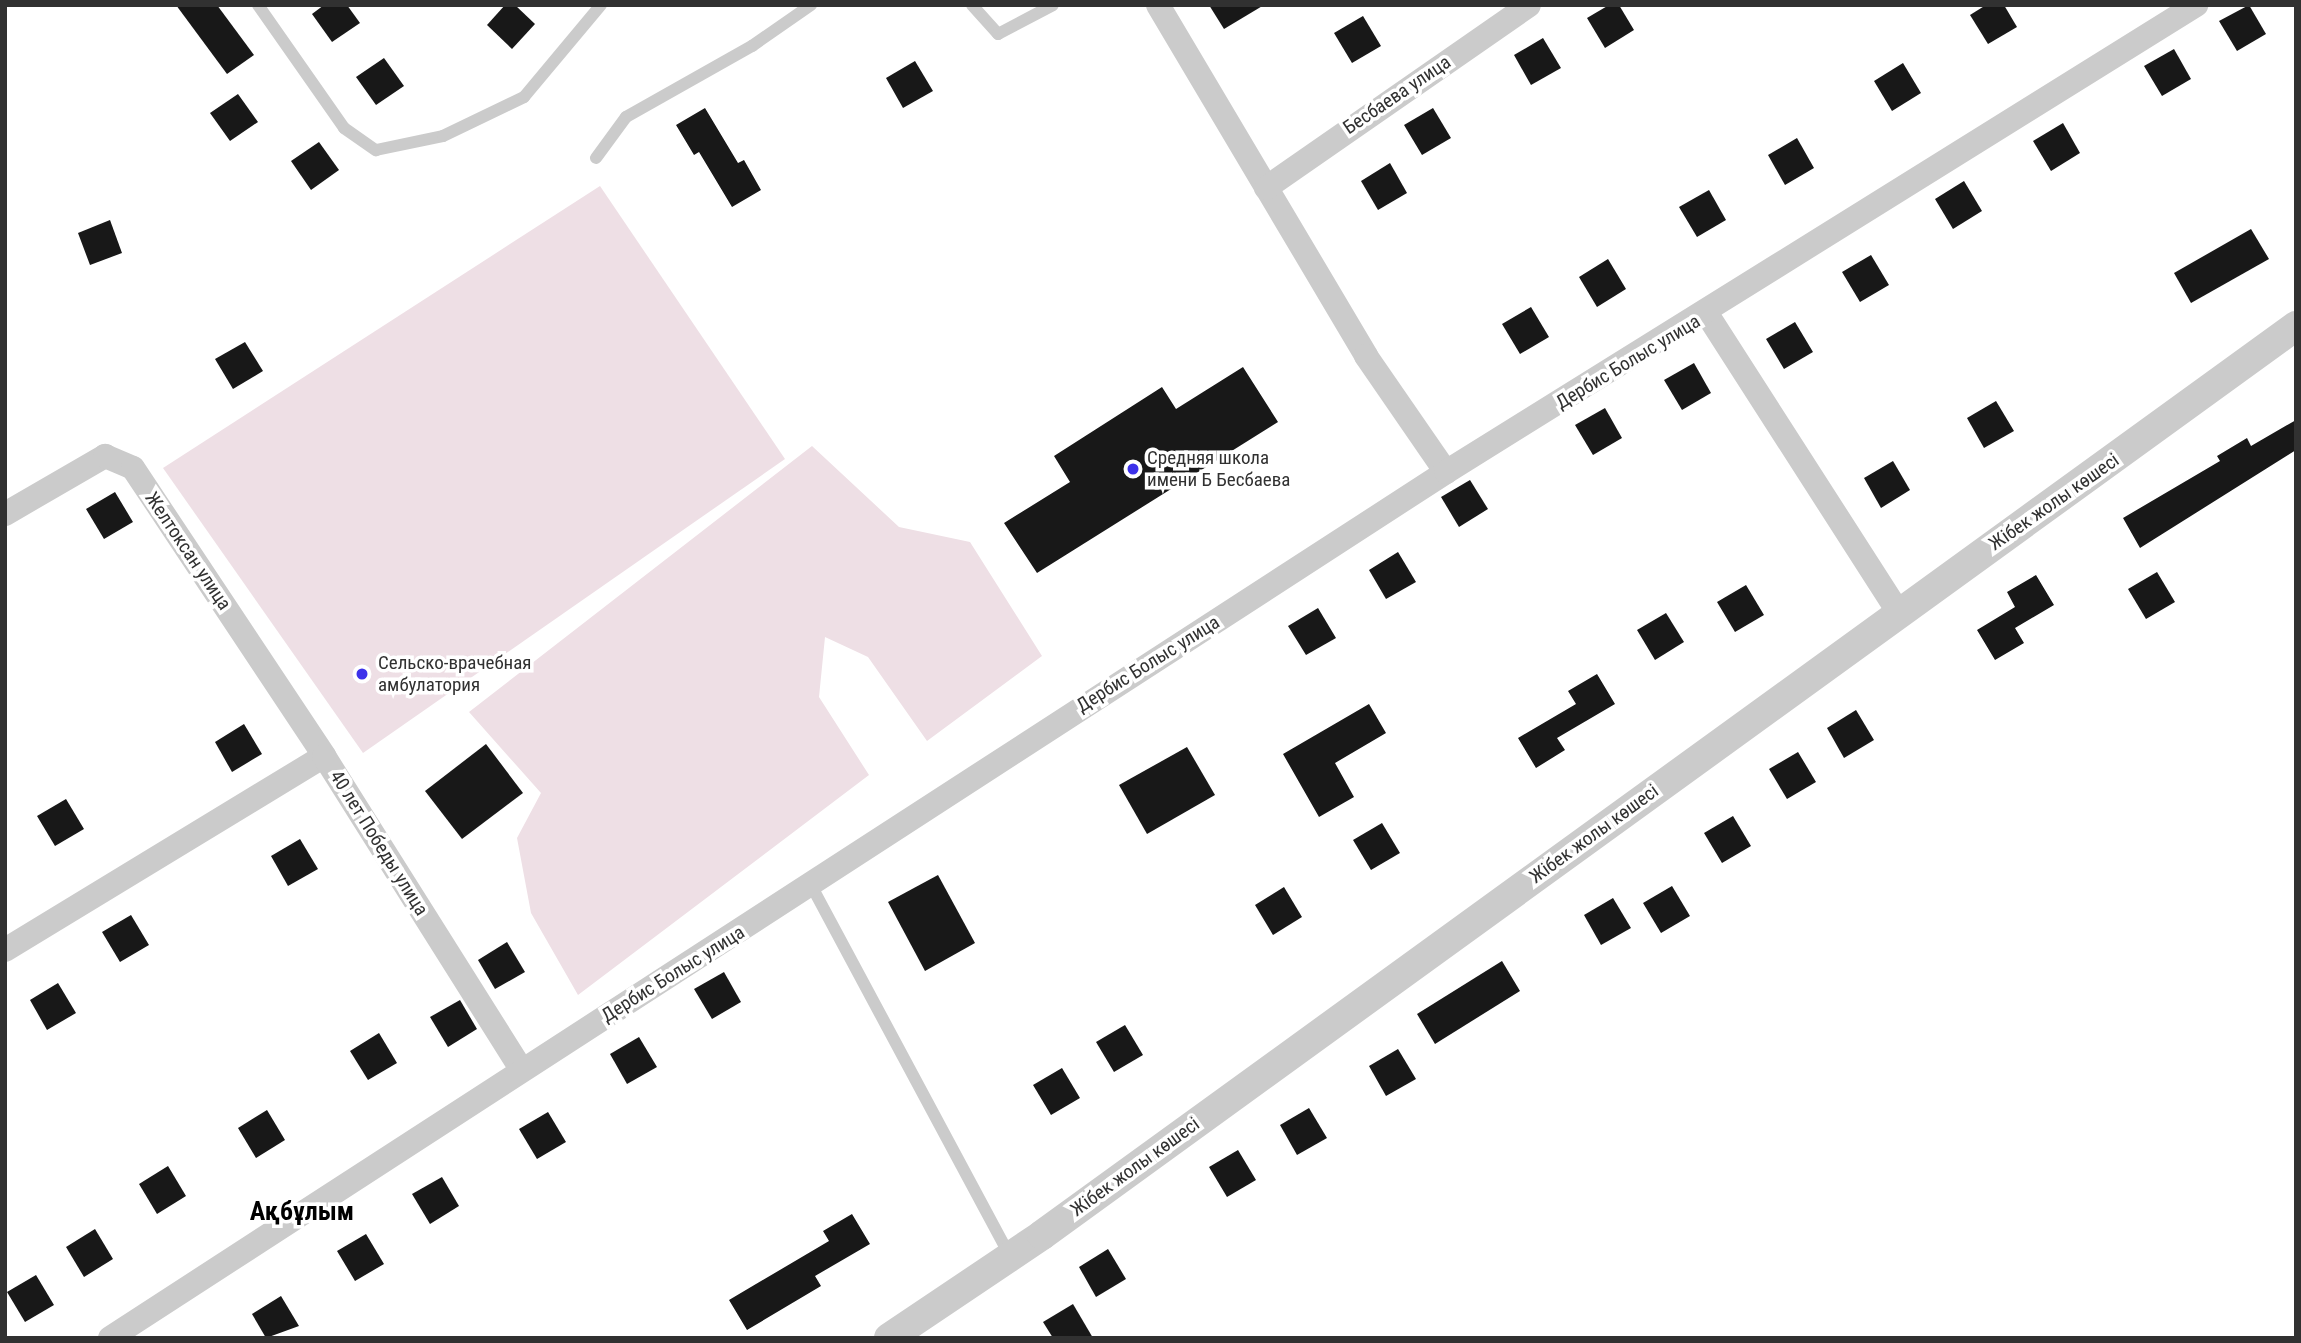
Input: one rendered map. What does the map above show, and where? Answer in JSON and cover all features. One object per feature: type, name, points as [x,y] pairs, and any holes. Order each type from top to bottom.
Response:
[{"type":"street","points":[[1158,5],[1366,356],[1446,472]]},
{"type":"street","name":"Бесбаева улица","points":[[1266,188],[1529,5]]},
{"type":"street","name":"Дербис Болыс улица","points":[[110,1338],[521,1069],[811,885],[1446,472],[1707,314],[2196,5]]},
{"type":"street","points":[[1707,314],[1899,613]]},
{"type":"street","name":"Жібек жолы көшесі","points":[[889,1338],[1010,1256],[2296,326]]},
{"type":"street","name":"Желтоксан улица","points":[[5,514],[105,456],[133,468],[324,756]]},
{"type":"street","name":"40 лет Победы улица","points":[[5,950],[324,756],[521,1069]]},
{"type":"lane","points":[[258,5],[344,128],[376,150],[443,136],[524,97],[601,5]]},
{"type":"lane","points":[[596,158],[626,117],[752,46],[811,5]]},
{"type":"lane","points":[[972,5],[998,34],[1053,5]]},
{"type":"lane","points":[[811,885],[1010,1256]]},
{"type":"shaded area","points":[[600,186],[785,459],[363,753],[163,468]]},
{"type":"shaded area","points":[[812,446],[899,527],[970,542],[1042,656],[927,741],[868,657],[825,637],[819,697],[869,775],[578,995],[531,913],[517,838],[541,793],[469,712]]},
{"type":"building","points":[[176,5],[217,5],[254,55],[227,74]]},
{"type":"building","points":[[324,5],[347,5],[360,23],[332,42],[312,14]]},
{"type":"building","points":[[505,5],[515,5],[535,24],[512,49],[487,25]]},
{"type":"building","points":[[1209,5],[1264,5],[1224,29]]},
{"type":"building","points":[[1609,5],[1619,5],[1634,30],[1605,48],[1587,18]]},
{"type":"building","points":[[1986,5],[2004,5],[2017,27],[1988,44],[1970,15]]},
{"type":"building","points":[[2249,5],[2266,34],[2237,51],[2219,21]]},
{"type":"building","points":[[1363,16],[1381,46],[1352,63],[1334,33]]},
{"type":"building","points":[[1543,38],[1561,68],[1531,85],[1514,55]]},
{"type":"building","points":[[2174,49],[2191,79],[2162,96],[2144,66]]},
{"type":"building","points":[[384,58],[404,86],[376,105],[356,77]]},
{"type":"building","points":[[915,61],[933,91],[903,108],[886,78]]},
{"type":"building","points":[[1903,63],[1921,93],[1892,111],[1874,81]]},
{"type":"building","points":[[238,94],[258,122],[230,141],[210,113]]},
{"type":"building","points":[[705,108],[738,163],[744,160],[761,190],[732,207],[699,152],[694,155],[676,125]]},
{"type":"building","points":[[1433,108],[1451,138],[1422,155],[1404,125]]},
{"type":"building","points":[[2063,123],[2080,153],[2051,171],[2033,141]]},
{"type":"building","points":[[1797,138],[1814,168],[1785,185],[1768,155]]},
{"type":"building","points":[[319,142],[339,170],[311,190],[291,161]]},
{"type":"building","points":[[1390,163],[1407,193],[1378,210],[1361,181]]},
{"type":"building","points":[[1964,181],[1982,211],[1953,229],[1935,199]]},
{"type":"building","points":[[1709,190],[1726,220],[1697,237],[1679,207]]},
{"type":"building","points":[[110,220],[122,253],[90,265],[78,233]]},
{"type":"building","points":[[2251,229],[2269,259],[2191,303],[2174,273]]},
{"type":"building","points":[[1871,255],[1889,285],[1860,302],[1842,272]]},
{"type":"building","points":[[1608,259],[1626,289],[1597,307],[1579,277]]},
{"type":"building","points":[[1531,307],[1549,337],[1520,354],[1502,324]]},
{"type":"building","points":[[1795,322],[1813,352],[1784,369],[1766,339]]},
{"type":"building","points":[[245,342],[263,371],[233,389],[215,359]]},
{"type":"building","points":[[1694,363],[1711,393],[1682,410],[1664,380]]},
{"type":"building","name":"Средняя школа имени Б Бесбаева","points":[[1243,367],[1278,422],[1037,573],[1004,523],[1070,482],[1054,456],[1162,387],[1176,409]]},
{"type":"building","points":[[1996,401],[2014,431],[1984,448],[1967,418]]},
{"type":"building","points":[[1605,408],[1622,438],[1593,455],[1575,425]]},
{"type":"building","points":[[2296,420],[2296,450],[2140,548],[2123,518],[2220,461],[2217,456],[2247,438],[2251,446]]},
{"type":"building","points":[[1893,461],[1910,490],[1881,508],[1864,478]]},
{"type":"building","points":[[1470,480],[1488,509],[1459,527],[1441,497]]},
{"type":"building","points":[[115,492],[133,522],[104,539],[86,509]]},
{"type":"building","points":[[1398,552],[1416,582],[1386,599],[1369,570]]},
{"type":"building","points":[[2157,572],[2175,602],[2146,619],[2128,589]]},
{"type":"building","points":[[2036,575],[2054,605],[2015,628],[2024,643],[1995,660],[1977,630],[2015,607],[2007,592]]},
{"type":"building","points":[[1746,585],[1764,615],[1735,632],[1717,602]]},
{"type":"building","points":[[1318,608],[1336,638],[1306,655],[1288,626]]},
{"type":"building","points":[[1666,613],[1684,642],[1655,660],[1637,630]]},
{"type":"building","points":[[1597,674],[1615,704],[1557,738],[1565,750],[1536,768],[1518,738],[1576,704],[1568,691]]},
{"type":"building","points":[[1369,704],[1386,733],[1335,763],[1354,797],[1319,817],[1283,754]]},
{"type":"building","points":[[1856,710],[1874,740],[1844,758],[1827,728]]},
{"type":"building","points":[[244,724],[262,754],[232,772],[215,742]]},
{"type":"building","points":[[486,744],[523,793],[462,839],[425,791]]},
{"type":"building","points":[[1187,747],[1215,795],[1147,834],[1119,785]]},
{"type":"building","points":[[1798,752],[1816,782],[1787,799],[1769,769]]},
{"type":"building","points":[[66,799],[84,829],[55,846],[37,816]]},
{"type":"building","points":[[1733,816],[1751,846],[1722,863],[1704,833]]},
{"type":"building","points":[[1382,823],[1400,853],[1371,870],[1353,840]]},
{"type":"building","points":[[300,839],[318,869],[288,886],[271,856]]},
{"type":"building","points":[[938,875],[975,943],[925,971],[888,902]]},
{"type":"building","points":[[1672,886],[1690,916],[1661,933],[1643,903]]},
{"type":"building","points":[[1284,887],[1302,917],[1273,935],[1255,905]]},
{"type":"building","points":[[1613,898],[1631,928],[1601,945],[1584,915]]},
{"type":"building","points":[[131,915],[149,945],[120,962],[102,932]]},
{"type":"building","points":[[507,942],[525,972],[495,989],[478,960]]},
{"type":"building","points":[[1502,961],[1520,991],[1435,1044],[1417,1014]]},
{"type":"building","points":[[724,972],[741,1002],[712,1019],[694,989]]},
{"type":"building","points":[[58,983],[76,1013],[47,1030],[30,1000]]},
{"type":"building","points":[[460,1000],[477,1029],[448,1047],[430,1017]]},
{"type":"building","points":[[1125,1025],[1143,1055],[1114,1072],[1096,1042]]},
{"type":"building","points":[[379,1033],[397,1063],[368,1080],[350,1051]]},
{"type":"building","points":[[639,1037],[657,1067],[627,1084],[610,1054]]},
{"type":"building","points":[[1398,1049],[1416,1079],[1386,1096],[1369,1066]]},
{"type":"building","points":[[1062,1068],[1080,1098],[1051,1115],[1033,1085]]},
{"type":"building","points":[[1309,1108],[1327,1138],[1297,1155],[1280,1125]]},
{"type":"building","points":[[267,1110],[285,1140],[256,1158],[238,1128]]},
{"type":"building","points":[[548,1112],[566,1142],[537,1159],[519,1129]]},
{"type":"building","points":[[1238,1150],[1256,1180],[1227,1197],[1209,1167]]},
{"type":"building","points":[[168,1166],[186,1196],[157,1214],[139,1184]]},
{"type":"building","points":[[442,1177],[459,1206],[430,1224],[412,1194]]},
{"type":"building","points":[[852,1214],[870,1244],[815,1276],[821,1286],[747,1330],[729,1300],[829,1241],[823,1231]]},
{"type":"building","points":[[95,1229],[113,1259],[84,1277],[66,1247]]},
{"type":"building","points":[[366,1234],[384,1264],[355,1281],[337,1251]]},
{"type":"building","points":[[1108,1249],[1126,1279],[1096,1297],[1079,1267]]},
{"type":"building","points":[[36,1275],[54,1305],[25,1322],[7,1292]]},
{"type":"building","points":[[281,1296],[299,1326],[266,1338],[252,1314]]},
{"type":"building","points":[[1073,1304],[1093,1338],[1053,1338],[1043,1322]]},
{"type":"place","name":"Средняя школа имени Б Бесбаева","points":[[1133,469]]},
{"type":"place","name":"Сельско-врачебная амбулатория","points":[[362,674]]},
{"type":"district","name":"Ақбұлым","points":[[302,1212]]}]
